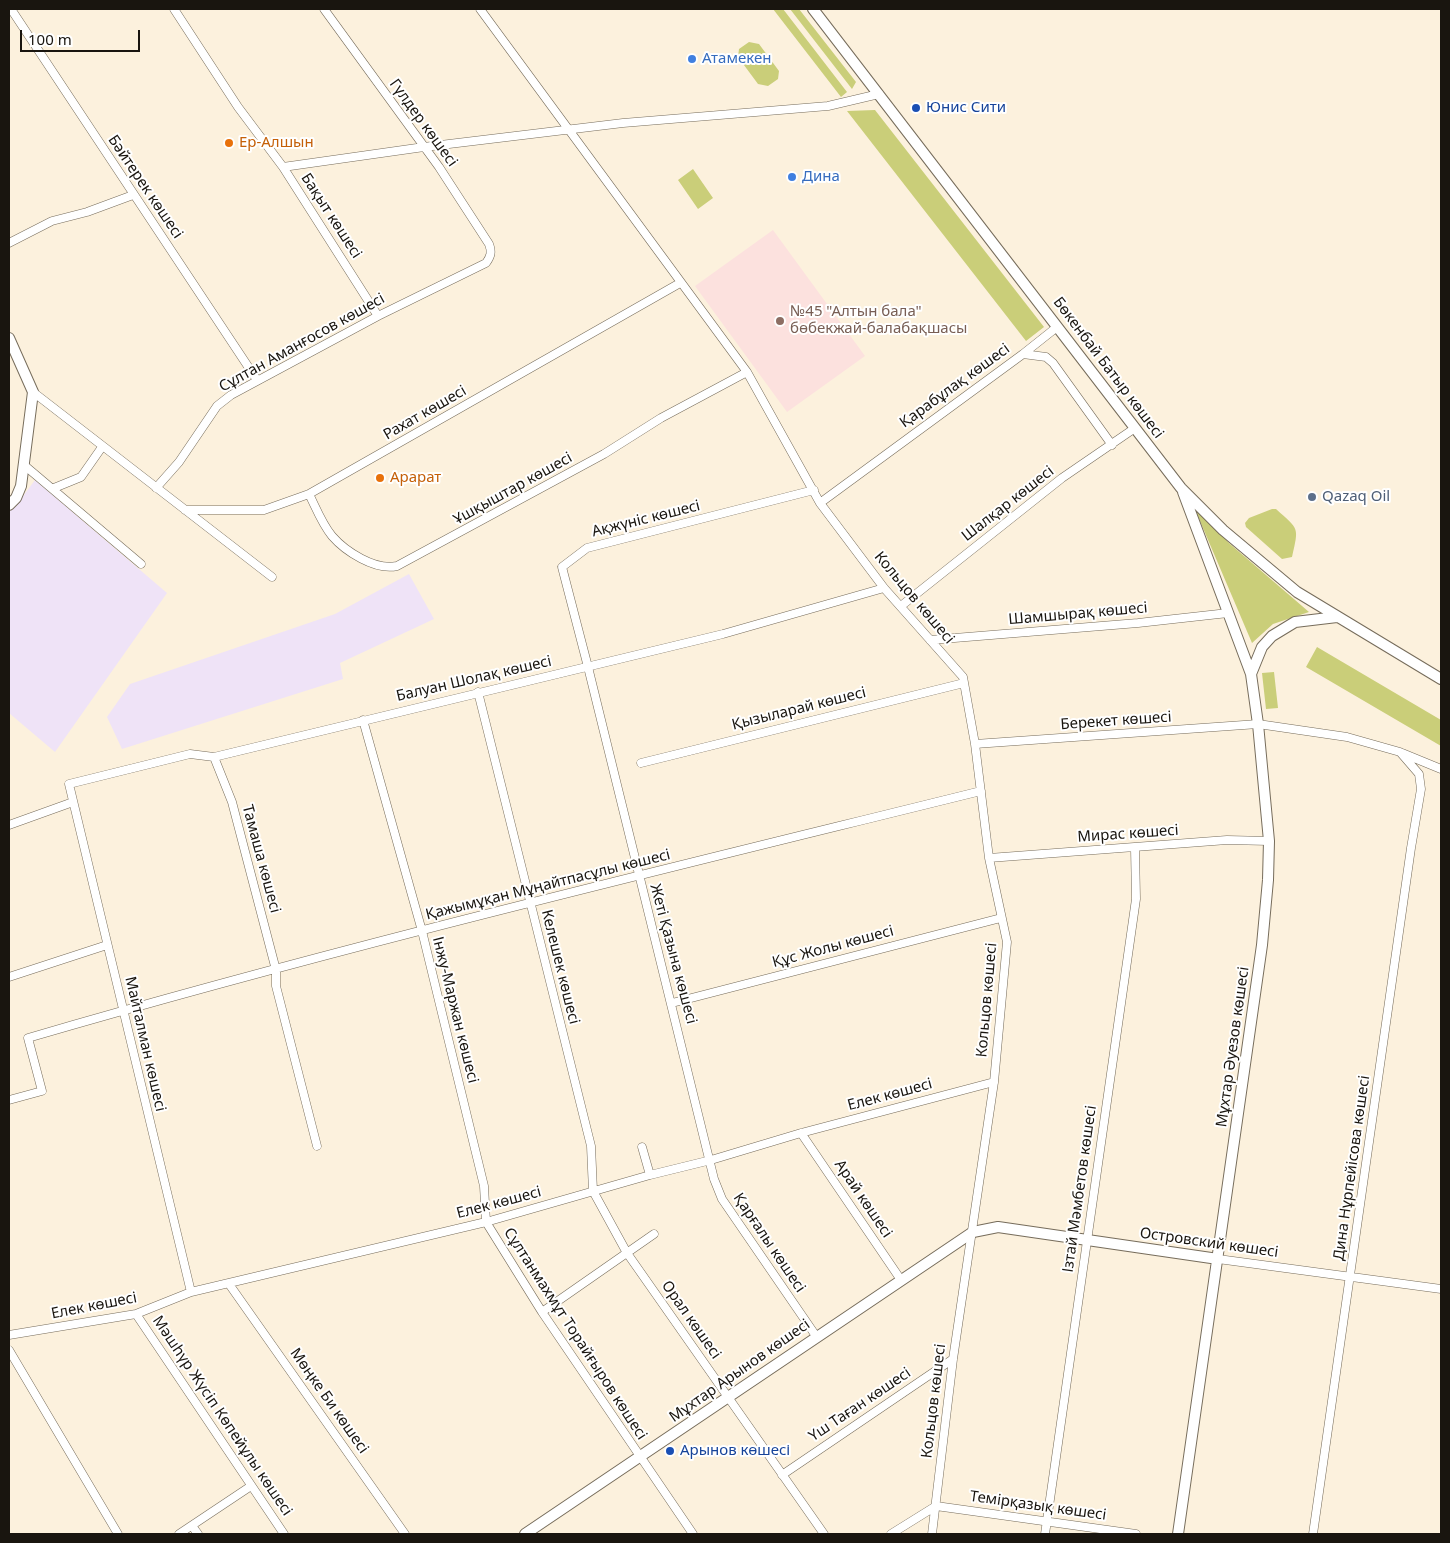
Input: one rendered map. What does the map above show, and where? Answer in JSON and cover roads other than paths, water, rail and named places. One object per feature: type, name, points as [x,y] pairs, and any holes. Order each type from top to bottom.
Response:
[{"type":"street","name":"Бәйтерек көшесі","points":[[12,9],[133,195],[258,380]]},
{"type":"street","name":"Бақыт көшесі","points":[[174,9],[238,107],[283,168],[378,316]]},
{"type":"street","name":"Гүлдер көшесі","points":[[324,9],[424,147],[489,244],[491,250],[490,258]]},
{"type":"street","name":"Кольцов көшесі","points":[[480,9],[747,372],[820,503],[884,588],[963,677],[975,744],[989,858],[1006,942],[994,1082],[953,1359],[932,1534]]},
{"type":"street","name":"Бөкенбай Батыр көшесі","points":[[813,9],[1181,488],[1213,520],[1297,592],[1441,679]]},
{"type":"street","points":[[283,168],[424,147],[659,119],[828,106],[879,94]]},
{"type":"street","points":[[9,243],[52,221],[87,212],[133,195]]},
{"type":"street","name":"Сұлтан Аманғосов көшесі","points":[[156,488],[179,462],[218,406],[231,395],[378,316],[486,263],[490,258]]},
{"type":"street","name":"Рахат көшесі","points":[[185,510],[264,510],[309,494],[680,283]]},
{"type":"street","points":[[1023,354],[1057,327]]},
{"type":"street","points":[[9,338],[33,392],[272,578]]},
{"type":"street","name":"Қарабұлақ көшесі","points":[[820,503],[1023,354],[1046,357],[1053,363],[1112,445]]},
{"type":"street","name":"Ұшқыштар көшесі","points":[[309,494],[324,525],[336,540],[375,564],[388,567],[397,566],[596,458],[660,418],[747,372]]},
{"type":"street","points":[[9,505],[19,492],[33,392]]},
{"type":"street","name":"Шалқар көшесі","points":[[901,606],[1062,478],[1135,428]]},
{"type":"street","points":[[54,488],[81,478],[102,447]]},
{"type":"street","points":[[24,465],[54,488],[142,564]]},
{"type":"street","name":"Мұхтар Әуезов көшесі","points":[[1178,1534],[1262,945],[1268,880],[1268,841],[1258,724],[1250,674],[1181,488]]},
{"type":"street","name":"Ақжүніс көшесі","points":[[588,667],[562,567],[577,555],[587,548],[814,490]]},
{"type":"street","name":"Балуан Шолақ көшесі","points":[[69,784],[190,754],[214,757],[723,634],[884,588]]},
{"type":"street","name":"Шамшырақ көшесі","points":[[930,640],[1138,623],[1228,613]]},
{"type":"street","points":[[1250,674],[1262,646],[1272,636],[1295,622],[1337,617]]},
{"type":"street","name":"Жеті Қазына көшесі","points":[[588,667],[638,876],[711,1160]]},
{"type":"street","name":"Қызыларай көшесі","points":[[641,763],[964,683]]},
{"type":"street","name":"Келешек көшесі","points":[[478,692],[591,1146],[593,1191]]},
{"type":"street","name":"Інжу-Маржан көшесі","points":[[363,720],[422,931],[484,1186],[486,1222]]},
{"type":"street","name":"Берекет көшесі","points":[[975,744],[1258,724],[1347,737],[1400,752],[1441,769]]},
{"type":"street","name":"Дина Нұрпейісова көшесі","points":[[1314,1534],[1421,789],[1419,774],[1400,752]]},
{"type":"street","name":"Тамаша көшесі","points":[[214,757],[232,802],[276,970],[276,986],[317,1146]]},
{"type":"street","name":"Майталман көшесі","points":[[69,784],[191,1292]]},
{"type":"street","name":"Қажымұқан Мұңайтпасұлы көшесі","points":[[9,1100],[42,1091],[28,1038],[123,1010],[530,903],[981,791]]},
{"type":"street","points":[[9,826],[73,802]]},
{"type":"street","name":"Мирас көшесі","points":[[989,858],[1227,840],[1268,841]]},
{"type":"street","name":"Ізтай Мәмбетов көшесі","points":[[1045,1534],[1136,899],[1134,848]]},
{"type":"street","name":"Құс Жолы көшесі","points":[[672,1003],[1002,918]]},
{"type":"street","points":[[9,977],[108,945]]},
{"type":"street","name":"Елек көшесі","points":[[9,1335],[136,1314],[191,1292],[486,1222],[650,1175],[711,1160],[801,1133],[994,1082]]},
{"type":"street","name":"Арай көшесі","points":[[801,1133],[901,1280]]},
{"type":"street","points":[[642,1147],[650,1175]]},
{"type":"street","name":"Қарғалы көшесі","points":[[711,1160],[722,1199],[816,1336]]},
{"type":"street","name":"Орал көшесі","points":[[593,1191],[627,1253],[824,1534]]},
{"type":"street","name":"Сұлтанмахмұт Торайғыров көшесі","points":[[486,1222],[542,1312],[693,1534]]},
{"type":"street","name":"Островский көшесі","points":[[973,1232],[998,1227],[1086,1242],[1441,1289]]},
{"type":"street","name":"Мұхтар Арынов көшесі","points":[[525,1534],[640,1458],[816,1336],[973,1232]]},
{"type":"street","points":[[542,1312],[654,1234]]},
{"type":"street","name":"Мөңке Би көшесі","points":[[229,1284],[405,1534]]},
{"type":"street","name":"Мәшһүр Жүсіп Көпейұлы көшесі","points":[[136,1314],[284,1534]]},
{"type":"street","points":[[9,1350],[118,1534]]},
{"type":"street","name":"Үш Таған көшесі","points":[[782,1474],[953,1359]]},
{"type":"street","points":[[179,1534],[251,1486]]},
{"type":"street","points":[[891,1534],[936,1506]]},
{"type":"street","name":"Темірқазық көшесі","points":[[936,1506],[1136,1534]]},
{"type":"street","points":[[539,1525],[546,1534]]},
{"type":"street","points":[[192,1526],[198,1534]]},
{"type":"place","name":"Атамекен","points":[[692,59]]},
{"type":"place","name":"Юнис Сити","points":[[916,108]]},
{"type":"place","name":"Ер-Алшын","points":[[229,143]]},
{"type":"place","name":"Дина","points":[[792,177]]},
{"type":"place","name":"№45 \"Алтын бала\" бөбекжай-балабақшасы","points":[[780,321]]},
{"type":"place","name":"Арарат","points":[[380,478]]},
{"type":"place","name":"Qazaq Oil","points":[[1312,497]]},
{"type":"place","name":"Арынов көшесі","points":[[670,1451]]}]
